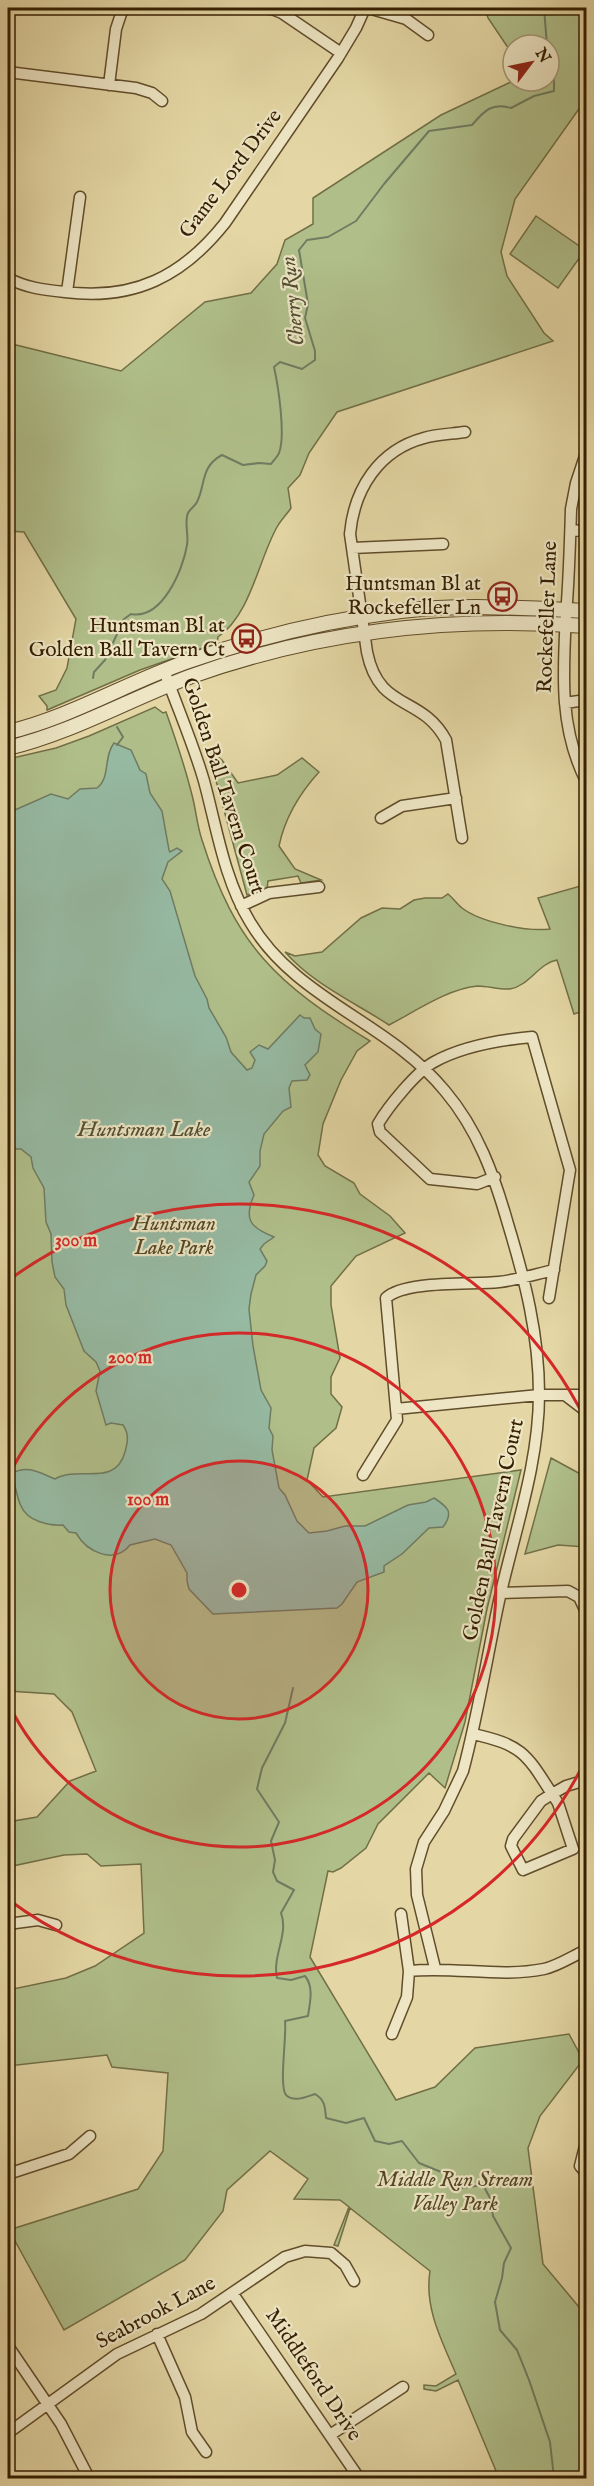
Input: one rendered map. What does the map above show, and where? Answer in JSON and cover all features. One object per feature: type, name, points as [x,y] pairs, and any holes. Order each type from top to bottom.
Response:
[{"type":"street","points":[[109,85],[116,29],[123,8]]},
{"type":"street","points":[[260,8],[282,13],[341,53]]},
{"type":"street","points":[[366,8],[412,21],[428,35]]},
{"type":"street","name":"Game Lord Drive","points":[[8,278],[23,285],[99,295],[134,289],[165,276],[195,256],[225,223],[341,53],[357,28],[366,8]]},
{"type":"street","points":[[8,72],[145,90],[162,101]]},
{"type":"street","points":[[67,292],[80,197]]},
{"type":"street","points":[[462,838],[449,752],[443,734],[427,715],[392,696],[377,681],[369,661],[352,548],[351,519],[355,503],[365,482],[380,464],[397,450],[431,436],[465,432]]},
{"type":"street","name":"Rockefeller Lane","points":[[586,453],[574,490],[563,680],[571,742],[586,781]]},
{"type":"street","points":[[571,530],[586,531]]},
{"type":"street","points":[[352,548],[442,544]]},
{"type":"street","points":[[8,732],[52,718],[164,670],[216,651],[261,638],[362,616],[440,609],[586,611]]},
{"type":"street","points":[[8,748],[50,736],[170,685],[265,654],[364,633],[440,625],[586,626]]},
{"type":"street","name":"Golden Ball Tavern Court","points":[[164,670],[194,749],[228,874],[241,906],[259,936],[295,976],[323,998],[386,1036],[426,1069],[467,1121],[495,1177],[524,1276],[535,1329],[539,1395],[530,1473],[501,1593],[472,1734],[454,1792],[424,1842],[416,1869],[417,1895],[435,1968]]},
{"type":"street","points":[[565,703],[586,700]]},
{"type":"street","points":[[381,818],[402,806],[456,798]]},
{"type":"street","points":[[241,906],[268,893],[319,886]]},
{"type":"street","points":[[495,1177],[477,1184],[430,1179],[380,1132],[378,1124],[388,1108],[432,1063],[496,1041],[532,1037],[570,1170],[549,1298]]},
{"type":"street","points":[[363,1475],[397,1420],[386,1298],[392,1292],[427,1286],[501,1282],[554,1270]]},
{"type":"street","points":[[396,1409],[539,1395],[586,1395]]},
{"type":"street","points":[[565,1395],[586,1411]]},
{"type":"street","points":[[501,1593],[568,1591],[579,1597],[586,1612]]},
{"type":"street","points":[[472,1734],[495,1739],[517,1748],[536,1766],[552,1794],[558,1803],[573,1849],[523,1870],[511,1845],[513,1839],[541,1801],[552,1794],[566,1786],[586,1780]]},
{"type":"street","points":[[392,2034],[407,1996],[409,1971],[400,1914]]},
{"type":"street","points":[[8,1924],[38,1920],[56,1925]]},
{"type":"street","points":[[409,1971],[435,1968],[476,1973],[542,1969],[586,1950]]},
{"type":"street","points":[[8,2174],[69,2154],[90,2136]]},
{"type":"street","points":[[586,2142],[580,2166],[586,2173]]},
{"type":"street","name":"Seabrook Lane","points":[[8,2433],[117,2354],[201,2314],[234,2294],[285,2257],[305,2251],[331,2253],[345,2265],[354,2281]]},
{"type":"street","name":"Middleford Drive","points":[[234,2294],[360,2478]]},
{"type":"street","points":[[157,2334],[185,2397],[192,2432],[206,2452]]},
{"type":"street","points":[[8,2346],[71,2440],[89,2478]]},
{"type":"street","points":[[330,2435],[403,2387]]},
{"type":"green space","points":[[485,8],[586,8],[586,99],[515,199],[501,252],[507,276],[544,333],[553,341],[337,412],[309,453],[300,475],[288,488],[291,508],[270,541],[246,601],[229,627],[218,637],[217,643],[140,670],[47,710],[47,706],[39,696],[56,690],[67,668],[76,619],[24,532],[8,531],[8,343],[121,371],[205,302],[251,293],[277,264],[285,240],[313,224],[313,198],[441,115],[501,87],[501,93],[561,93],[561,33],[501,33],[501,37],[488,18]]},
{"type":"green space","points":[[536,216],[585,250],[558,288],[510,254]]},
{"type":"green space","name":"Huntsman Lake Park","points":[[155,707],[163,713],[166,712],[186,774],[200,834],[215,877],[246,936],[285,981],[309,1001],[370,1041],[357,1051],[341,1080],[323,1124],[318,1155],[325,1166],[354,1183],[360,1194],[390,1216],[405,1233],[356,1256],[331,1286],[331,1305],[340,1358],[331,1377],[331,1394],[342,1407],[336,1428],[314,1448],[307,1480],[323,1497],[521,1470],[487,1609],[465,1722],[445,1788],[429,1773],[378,1824],[366,1848],[341,1868],[333,1872],[328,1871],[310,1957],[396,2100],[435,2087],[475,2048],[569,2034],[583,2060],[540,2116],[528,2148],[543,2264],[584,2313],[586,2312],[586,2478],[499,2478],[458,2380],[436,2391],[424,2389],[424,2385],[436,2386],[456,2374],[432,2311],[430,2271],[350,2208],[338,2246],[334,2245],[349,2207],[340,2200],[294,2199],[308,2179],[270,2151],[227,2190],[223,2211],[185,2260],[64,2330],[9,2230],[138,2189],[163,2151],[168,2073],[112,2067],[107,2055],[8,2066],[8,1990],[66,1978],[95,1966],[144,1933],[141,1864],[101,1866],[87,1854],[64,1855],[8,1867],[8,1822],[37,1817],[70,1781],[96,1771],[72,1712],[54,1694],[8,1691],[8,759],[56,748]]},
{"type":"green space","points":[[209,750],[222,760],[238,783],[277,775],[302,758],[319,772],[294,806],[279,846],[295,869],[321,880],[301,883],[298,876],[268,881],[267,889],[247,895]]},
{"type":"green space","points":[[584,885],[586,887],[586,1010],[574,1014],[557,960],[545,965],[517,987],[506,989],[478,986],[455,991],[389,1025],[308,974],[285,952],[295,956],[322,952],[361,918],[382,908],[400,909],[414,900],[442,898],[448,894],[462,908],[480,918],[529,929],[550,929],[538,898]]},
{"type":"green space","points":[[551,1458],[586,1477],[586,1547],[558,1545],[525,1554]]},
{"type":"water","name":"Huntsman Lake","points":[[114,743],[131,750],[140,770],[146,774],[150,793],[162,811],[170,852],[177,848],[182,851],[168,862],[162,879],[170,891],[195,976],[209,1008],[226,1037],[231,1052],[247,1070],[252,1068],[255,1060],[250,1052],[259,1045],[268,1049],[300,1015],[310,1018],[315,1029],[321,1034],[318,1052],[305,1065],[310,1075],[307,1080],[292,1081],[289,1088],[291,1107],[283,1111],[264,1134],[260,1151],[260,1166],[249,1182],[254,1195],[249,1211],[251,1222],[274,1237],[260,1249],[267,1261],[256,1275],[249,1309],[261,1390],[271,1408],[269,1428],[273,1436],[272,1450],[279,1488],[285,1495],[297,1521],[309,1533],[345,1526],[365,1526],[408,1505],[434,1498],[448,1510],[449,1514],[443,1527],[429,1528],[402,1554],[384,1566],[384,1572],[357,1582],[337,1608],[213,1614],[189,1589],[187,1573],[171,1545],[155,1539],[130,1545],[124,1551],[116,1554],[101,1554],[87,1546],[76,1533],[69,1532],[63,1525],[51,1525],[28,1515],[19,1502],[11,1474],[28,1470],[55,1479],[64,1475],[105,1473],[120,1463],[127,1444],[127,1435],[123,1425],[111,1423],[106,1425],[96,1391],[100,1371],[96,1362],[84,1351],[66,1305],[64,1289],[55,1277],[51,1234],[46,1222],[44,1188],[33,1168],[31,1157],[21,1149],[15,1149],[8,1135],[8,813],[51,794],[68,799],[80,789],[97,788],[106,773],[109,754]]},
{"type":"waterway","name":"Cherry Run","points":[[544,8],[546,33]]},
{"type":"waterway","name":"Cherry Run","points":[[93,678],[94,672],[105,660],[124,619],[131,614],[142,614],[152,609],[161,601],[176,579],[187,545],[187,517],[197,502],[210,465],[222,455],[243,465],[271,464],[278,454],[281,445],[282,423],[274,367],[280,362],[302,369],[315,360],[315,351],[305,318],[308,304],[299,250],[307,240],[328,237],[356,221],[429,131],[472,125],[493,107],[511,108],[534,96],[546,93]]},
{"type":"waterway","points":[[117,727],[123,737],[117,745]]},
{"type":"waterway","points":[[293,1688],[285,1723],[262,1768],[257,1789],[279,1822],[271,1841],[275,1860],[273,1872],[277,1881],[294,1890],[281,1913],[283,1929],[276,1970],[277,1978],[291,1980],[305,1976],[310,1985],[308,2016],[285,2021],[284,2092],[293,2099],[315,2094],[323,2101],[326,2118],[346,2123],[364,2118],[375,2141],[389,2144],[402,2141],[419,2163],[446,2174],[461,2188],[483,2185],[490,2198],[493,2216],[511,2248],[504,2263],[495,2302],[500,2330],[517,2350],[529,2380],[550,2442],[554,2478]]},
{"type":"place","name":"Huntsman Bl at Rockefeller Ln","points":[[502,596]]},
{"type":"place","name":"Huntsman Bl at Golden Ball Tavern Ct","points":[[246,638]]},
{"type":"park label","name":"Middle Run Stream Valley Park","points":[[455,2192]]}]
